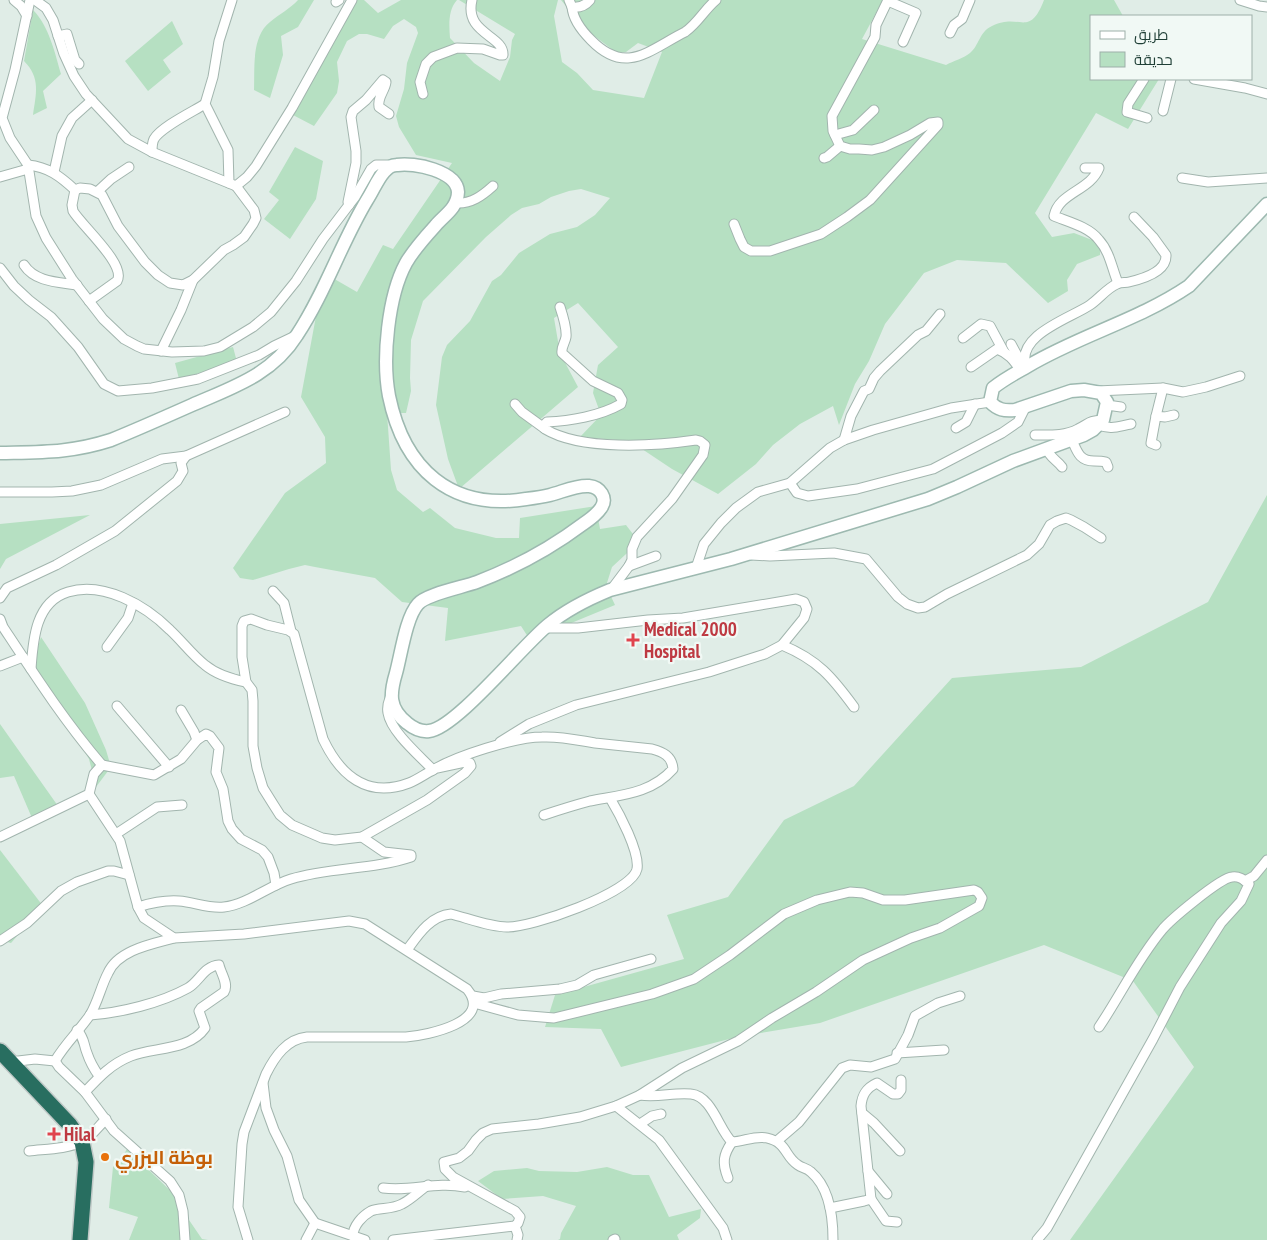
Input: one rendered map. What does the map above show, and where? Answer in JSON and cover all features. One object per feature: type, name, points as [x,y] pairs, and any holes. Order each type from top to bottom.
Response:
[{"type":"highway","points":[[0,1051],[70,1125],[82,1142],[86,1162],[80,1240]]},
{"type":"street","points":[[14,0],[21,6],[27,16]]},
{"type":"street","points":[[30,0],[16,70],[1,119],[28,167],[36,216],[46,238],[77,285],[104,319],[124,339],[144,349],[204,351],[220,347],[258,323],[271,312],[287,292],[349,205],[371,169],[376,165],[415,166],[439,171],[454,180],[458,192],[456,203],[433,228],[407,262],[392,301],[387,364],[388,392],[395,419],[405,441],[414,456],[437,481],[451,491],[472,498],[491,502],[518,500],[548,495],[582,486],[593,486],[600,490],[604,497],[603,504],[592,517],[578,528],[512,567],[481,580],[427,597],[417,604],[406,632],[387,712],[390,721],[398,733],[435,769]]},
{"type":"street","points":[[35,0],[46,8],[53,20],[74,76],[92,100],[128,139],[152,152],[233,185],[254,210],[256,218],[244,237],[224,250],[193,280],[183,285],[178,285],[170,283],[158,275],[145,262],[126,238],[102,195],[98,192],[80,188],[75,190]]},
{"type":"street","points":[[152,152],[154,140],[160,133],[205,104],[213,77],[219,41],[232,0]]},
{"type":"street","points":[[423,94],[420,82],[426,64],[433,57],[457,48],[483,49],[504,55],[504,51],[499,45],[472,19],[470,8],[472,0]]},
{"type":"street","points":[[590,0],[583,6],[570,3],[575,20],[595,44],[609,54],[625,58],[638,57],[685,32],[692,27],[708,6],[716,0]]},
{"type":"street","points":[[734,224],[744,247],[751,251],[770,251],[821,234],[870,200],[938,125],[938,122],[930,123],[910,135],[878,148],[850,149],[840,146],[835,135],[832,123],[835,108],[875,37],[876,25],[888,0],[916,13],[903,42]]},
{"type":"street","points":[[950,33],[954,26],[962,19],[970,0]]},
{"type":"street","points":[[1240,0],[1267,7]]},
{"type":"street","points":[[233,185],[247,177],[256,166],[292,108],[349,2]]},
{"type":"street","points":[[58,36],[67,34],[75,60],[79,64]]},
{"type":"street","points":[[349,205],[356,151],[351,117],[353,111],[366,100],[383,80],[386,82],[386,87],[378,103],[379,107],[389,114]]},
{"type":"street","points":[[1143,80],[1128,104],[1127,112],[1147,118]]},
{"type":"street","points":[[1163,111],[1171,80]]},
{"type":"street","points":[[1200,80],[1267,94]]},
{"type":"street","points":[[54,172],[62,136],[72,118],[92,100]]},
{"type":"street","points":[[205,104],[228,150],[233,185]]},
{"type":"street","points":[[835,135],[853,130],[874,110]]},
{"type":"street","points":[[824,158],[840,146]]},
{"type":"street","points":[[0,453],[59,452],[88,448],[111,440],[251,379],[282,356],[298,334],[363,207],[382,175],[393,165]]},
{"type":"street","points":[[0,177],[28,167],[43,167],[54,172],[75,190]]},
{"type":"street","points":[[98,192],[111,178],[129,167]]},
{"type":"street","points":[[1085,168],[1099,168],[1092,181],[1058,204],[1054,216],[1091,232],[1099,240],[1110,259],[1118,283]]},
{"type":"street","points":[[1182,178],[1208,182],[1267,178]]},
{"type":"street","points":[[456,203],[464,204],[474,200],[493,186]]},
{"type":"street","points":[[75,190],[73,210],[97,242],[107,251],[119,272],[117,281],[89,301]]},
{"type":"street","points":[[990,402],[993,388],[1024,366],[1144,312],[1189,286],[1267,204]]},
{"type":"street","points":[[1024,366],[1026,351],[1038,336],[1054,323],[1075,316],[1118,283],[1138,280],[1153,274],[1163,266],[1167,258],[1164,251],[1134,217]]},
{"type":"street","points":[[24,265],[27,270],[42,280],[77,285]]},
{"type":"street","points":[[0,268],[20,292],[51,316],[78,347],[104,384],[118,390],[152,388],[198,378],[258,355],[298,334]]},
{"type":"street","points":[[161,351],[193,280]]},
{"type":"street","points":[[544,428],[547,422],[572,419],[607,410],[621,404],[622,400],[618,393],[593,381],[562,353],[561,349],[566,336],[564,318],[560,308]]},
{"type":"street","points":[[844,440],[851,416],[864,391],[869,389],[874,378],[918,335],[926,331],[940,314]]},
{"type":"street","points":[[963,338],[980,324],[990,326],[1004,352]]},
{"type":"street","points":[[1011,344],[1024,366]]},
{"type":"street","points":[[971,367],[997,348],[1024,366]]},
{"type":"street","points":[[990,402],[996,408],[1007,410],[1026,406],[1071,391],[1163,388],[1183,392],[1240,376]]},
{"type":"street","points":[[1156,446],[1151,443],[1163,388]]},
{"type":"street","points":[[391,697],[394,708],[405,722],[421,731],[431,731],[444,725],[467,705],[544,628],[566,612],[610,590],[744,555],[928,499],[1013,461],[1072,440],[1093,430],[1101,422],[1107,405],[1101,393],[1089,391]]},
{"type":"street","points":[[696,568],[704,544],[736,508],[758,492],[790,482],[818,457],[844,440],[927,415],[990,402]]},
{"type":"street","points":[[515,404],[522,412],[544,428],[565,438],[583,442],[660,444],[700,440],[705,445],[703,455],[672,500],[637,537],[632,549],[632,560],[629,566],[610,590]]},
{"type":"street","points":[[956,428],[966,422],[975,404]]},
{"type":"street","points":[[1107,405],[1121,407]]},
{"type":"street","points":[[790,482],[797,493],[808,496],[857,489],[933,469],[1002,433],[1018,422],[1026,406]]},
{"type":"street","points":[[0,492],[52,492],[85,489],[115,480],[162,459],[186,456],[284,412]]},
{"type":"street","points":[[1156,416],[1174,415]]},
{"type":"street","points":[[1035,435],[1057,436],[1078,430],[1091,420],[1101,422],[1105,428],[1116,428],[1131,424]]},
{"type":"street","points":[[1072,440],[1078,455],[1083,460],[1103,461],[1106,462],[1108,467]]},
{"type":"street","points":[[1046,449],[1053,460],[1059,462],[1062,467]]},
{"type":"street","points":[[0,598],[7,588],[56,565],[115,531],[177,481],[183,471],[180,463],[186,456]]},
{"type":"street","points":[[744,555],[770,556],[834,553],[866,559],[898,597],[907,604],[918,608],[926,607],[947,594],[1027,555],[1039,544],[1050,525],[1057,521],[1066,518],[1101,538]]},
{"type":"street","points":[[629,566],[656,556]]},
{"type":"street","points":[[31,669],[37,624],[46,608],[54,598],[75,590],[87,589],[101,590],[133,602],[168,628],[205,666],[230,679],[246,682]]},
{"type":"street","points":[[273,590],[284,603],[291,631],[296,639],[323,739],[330,754],[346,774],[361,783],[374,787],[388,787],[408,783],[454,760],[493,747],[542,736],[652,749],[664,753],[673,763],[673,769],[658,782],[633,793],[589,802],[544,815]]},
{"type":"street","points":[[493,747],[529,724],[576,706],[732,666],[765,654],[782,645],[806,614],[806,605],[801,600],[789,599],[682,618],[578,628],[544,628]]},
{"type":"street","points":[[107,647],[128,618],[133,602]]},
{"type":"street","points":[[291,631],[263,624],[251,618],[244,621],[241,636],[246,682],[252,690],[253,696],[253,746],[257,768],[263,788],[280,815],[292,825],[322,838],[335,840],[362,837],[427,800],[465,773],[471,766],[470,763],[465,762],[435,769]]},
{"type":"street","points":[[0,619],[3,627],[31,669],[83,743],[102,765],[154,775],[185,756],[197,740],[206,734],[210,736],[219,748],[216,772],[223,789],[228,821],[241,839],[262,850],[268,857],[274,872],[276,885]]},
{"type":"street","points":[[782,645],[805,655],[822,668],[854,707]]},
{"type":"street","points":[[0,666],[23,657]]},
{"type":"street","points":[[117,706],[169,767]]},
{"type":"street","points":[[181,710],[197,740]]},
{"type":"street","points":[[102,765],[94,774],[89,794],[116,834],[123,850],[138,907],[144,918],[174,938]]},
{"type":"street","points":[[0,837],[89,794]]},
{"type":"street","points":[[406,950],[430,923],[442,914],[451,914],[506,928],[528,924],[580,907],[626,882],[634,876],[637,869],[636,858],[628,835],[610,798]]},
{"type":"street","points":[[116,834],[157,807],[182,805]]},
{"type":"street","points":[[138,907],[152,903],[180,901],[209,907],[226,907],[276,885],[311,874],[411,858],[411,854],[384,852],[362,837]]},
{"type":"street","points":[[1246,881],[1254,876],[1267,860]]},
{"type":"street","points":[[0,941],[27,923],[68,886],[108,871],[129,875]]},
{"type":"street","points":[[1037,1240],[1047,1228],[1180,987],[1221,923],[1241,901],[1248,884],[1246,881],[1230,876],[1199,897],[1163,929],[1145,953],[1099,1028]]},
{"type":"street","points":[[55,1060],[90,1014],[108,972],[114,963],[127,954],[174,938],[244,934],[349,921],[365,924],[467,988],[474,1000],[518,1015],[554,1018],[652,994],[694,979],[784,914],[817,900],[850,892],[863,893],[883,900],[905,900],[974,890],[980,894],[982,901],[979,906],[953,922],[882,950],[863,960],[738,1041],[682,1068],[640,1095],[616,1106],[560,1121],[492,1129],[483,1133],[468,1151],[459,1158],[444,1162],[443,1165],[448,1174],[515,1211],[520,1217],[515,1226],[393,1240]]},
{"type":"street","points":[[474,1000],[501,994],[560,989],[577,985],[594,975],[651,959]]},
{"type":"street","points":[[85,1092],[108,1068],[131,1056],[175,1046],[197,1038],[205,1028],[199,1011],[224,992],[226,984],[219,966],[214,966],[207,970],[190,988],[175,995],[132,1008],[102,1014],[90,1014]]},
{"type":"street","points":[[777,1141],[799,1122],[842,1068],[850,1065],[871,1067],[895,1059],[908,1035],[915,1016],[930,1007],[960,996]]},
{"type":"street","points":[[248,1240],[238,1207],[244,1132],[270,1066],[280,1052],[289,1043],[300,1038],[421,1036],[464,1021],[471,1012],[474,1000]]},
{"type":"street","points":[[77,1030],[83,1037],[92,1065],[99,1076]]},
{"type":"street","points":[[897,1053],[944,1050]]},
{"type":"street","points":[[10,1062],[34,1059],[55,1060]]},
{"type":"street","points":[[55,1060],[59,1067],[85,1092],[114,1131],[170,1181],[179,1195],[183,1211],[185,1240]]},
{"type":"street","points":[[897,1222],[886,1221],[870,1199],[862,1098],[871,1086],[877,1083],[893,1094],[898,1094],[902,1090],[901,1080]]},
{"type":"street","points":[[263,1082],[266,1108],[287,1156],[299,1200],[315,1223],[365,1240]]},
{"type":"street","points":[[640,1095],[691,1094],[697,1096],[705,1102],[717,1117],[726,1137],[732,1142]]},
{"type":"street","points":[[616,1106],[659,1140],[723,1228],[727,1240]]},
{"type":"street","points":[[640,1124],[652,1116],[661,1114]]},
{"type":"street","points":[[862,1114],[874,1123],[900,1151]]},
{"type":"street","points":[[29,1151],[82,1142],[106,1120]]},
{"type":"street","points":[[728,1178],[724,1168],[724,1155],[732,1142],[760,1137],[777,1141],[798,1165],[814,1174],[826,1195],[833,1219],[833,1240]]},
{"type":"street","points":[[868,1171],[887,1194]]},
{"type":"street","points":[[383,1188],[403,1189],[446,1184],[475,1190]]},
{"type":"street","points":[[353,1236],[353,1229],[358,1222],[371,1211],[391,1209],[401,1205],[428,1185]]},
{"type":"street","points":[[830,1208],[870,1199]]},
{"type":"street","points":[[306,1240],[315,1223]]},
{"type":"street","points":[[515,1226],[518,1235],[517,1240]]},
{"type":"green space","points":[[298,0],[314,0],[298,27],[281,36],[283,55],[270,98],[254,90],[254,63],[257,45],[264,28]]},
{"type":"green space","points":[[354,0],[364,0],[378,13],[401,0],[457,0],[452,8],[449,23],[450,38],[474,63],[500,81],[510,57],[512,40],[515,34],[459,0],[558,0],[554,16],[562,62],[577,73],[593,90],[644,98],[662,52],[638,43],[626,52],[617,53],[585,29],[561,0],[883,0],[862,39],[946,65],[970,53],[984,32],[992,26],[1002,22],[1028,22],[1033,19],[1039,12],[1044,0],[1114,0],[1122,15],[1090,15],[1090,80],[1158,80],[1128,129],[1096,113],[1035,213],[1052,237],[1074,233],[1100,243],[1100,255],[1077,264],[1067,280],[1068,291],[1048,303],[1006,263],[957,260],[924,273],[885,324],[869,361],[855,384],[839,425],[833,406],[800,424],[773,445],[756,464],[718,494],[672,469],[630,441],[580,437],[601,415],[593,393],[598,365],[618,347],[578,303],[554,318],[560,353],[578,387],[459,489],[448,459],[436,405],[442,357],[447,345],[470,321],[492,281],[501,275],[519,253],[550,234],[577,227],[595,215],[610,198],[581,189],[569,191],[551,197],[539,204],[522,208],[486,237],[423,301],[411,340],[411,391],[406,413],[387,413],[391,470],[397,490],[423,512],[430,508],[455,528],[496,538],[519,538],[520,518],[596,506],[600,529],[626,525],[639,542],[612,567],[606,586],[615,605],[530,640],[521,626],[445,641],[448,608],[402,602],[375,578],[305,565],[253,580],[240,578],[233,568],[285,493],[326,463],[325,437],[301,397],[324,273],[357,292],[383,245],[393,249],[452,163],[416,155],[399,127],[396,116],[404,89],[407,63],[418,33],[416,27],[404,19],[393,26],[384,39],[367,34],[359,34],[347,41],[337,62],[339,81],[337,93],[314,126],[293,115]]},
{"type":"green space","points":[[33,10],[39,16],[47,32],[61,74],[43,91],[47,108],[33,115],[36,93],[35,80],[24,61]]},
{"type":"green space","points":[[172,21],[183,44],[163,60],[171,72],[148,91],[125,61]]},
{"type":"green space","points":[[295,147],[323,161],[316,199],[290,239],[264,219],[279,200],[269,192]]},
{"type":"green space","points":[[233,347],[237,362],[179,379],[175,363]]},
{"type":"green space","points":[[1267,495],[1267,1240],[1070,1240],[1194,1067],[1133,981],[1044,945],[820,1023],[737,1037],[621,1067],[601,1029],[545,1027],[555,995],[684,959],[667,915],[728,897],[784,820],[854,786],[952,678],[1081,667],[1208,602]]},
{"type":"green space","points":[[90,515],[6,559],[0,569],[0,524]]},
{"type":"green space","points":[[41,637],[85,703],[106,750],[111,767],[93,791],[61,808],[35,825],[14,776],[0,778],[0,724],[58,806],[72,801],[96,786],[89,759],[33,662]]},
{"type":"green space","points":[[0,850],[43,906],[11,943],[0,940]]},
{"type":"green space","points":[[127,1149],[181,1201],[189,1220],[202,1239],[208,1240],[129,1240],[138,1217],[109,1208],[113,1167]]},
{"type":"green space","points":[[607,1167],[633,1175],[649,1175],[669,1217],[701,1209],[700,1218],[677,1235],[679,1240],[558,1240],[576,1206],[543,1196],[502,1199],[478,1181],[494,1171],[527,1168],[539,1171],[577,1172]]},
{"type":"place","name":"Medical 2000 Hospital","points":[[633,640]]},
{"type":"place","name":"Hilal","points":[[54,1134]]},
{"type":"place","name":"بوظة البزري","points":[[105,1157]]}]
